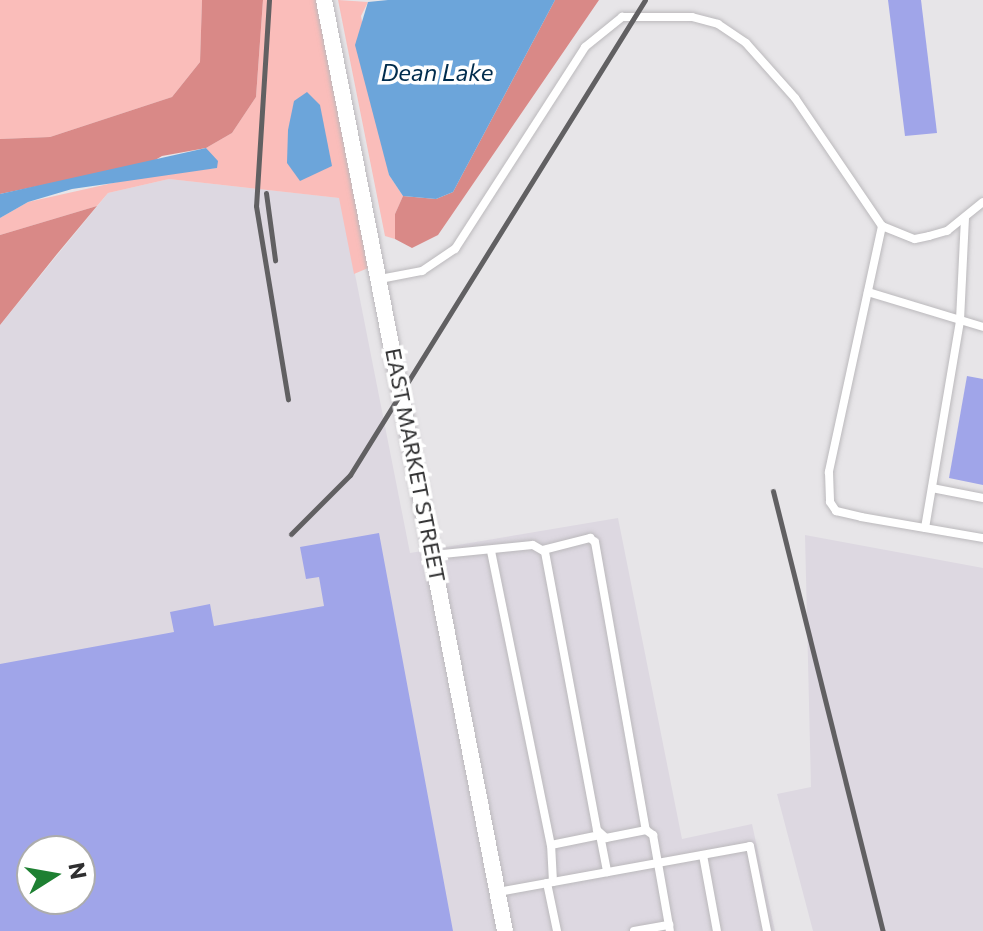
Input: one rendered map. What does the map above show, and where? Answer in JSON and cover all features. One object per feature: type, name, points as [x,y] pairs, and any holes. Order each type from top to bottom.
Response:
[{"type":"street","name":"EAST MARKET STREET","points":[[324,0],[505,931]]},
{"type":"lane","points":[[380,279],[422,271],[455,249],[585,47],[622,17],[692,17],[718,24],[746,43],[795,98],[853,191],[882,226],[915,239],[947,231],[983,202]]},
{"type":"lane","points":[[925,528],[960,320],[965,218]]},
{"type":"lane","points":[[882,226],[829,472],[830,502],[836,511],[983,538]]},
{"type":"lane","points":[[868,292],[983,327]]},
{"type":"lane","points":[[932,488],[983,498]]},
{"type":"lane","points":[[433,555],[533,545],[543,550],[590,538],[595,542],[646,830],[653,835],[670,928],[634,931]]},
{"type":"lane","points":[[543,550],[607,872]]},
{"type":"lane","points":[[491,551],[551,845],[550,882],[557,931]]},
{"type":"lane","points":[[551,845],[600,835],[612,838],[646,830]]},
{"type":"lane","points":[[497,892],[750,846],[767,931]]},
{"type":"lane","points":[[703,855],[717,931]]},
{"type":"shaded area","points":[[0,0],[202,0],[200,62],[172,97],[50,137],[0,139]]},
{"type":"shaded area","points":[[202,0],[263,0],[256,97],[232,133],[206,148],[162,156],[150,163],[0,194],[0,139],[50,137],[172,97],[200,62]]},
{"type":"shaded area","points":[[263,0],[317,0],[368,268],[354,274],[339,198],[169,179],[108,193],[97,206],[0,235],[0,218],[28,202],[153,174],[217,168],[206,148],[232,133],[256,97]]},
{"type":"shaded area","points":[[338,0],[368,2],[361,16],[389,175],[403,196],[395,214],[395,239],[385,236]]},
{"type":"shaded area","points":[[555,0],[599,0],[438,235],[412,248],[395,239],[395,214],[403,196],[436,199],[453,192]]},
{"type":"shaded area","points":[[169,179],[340,198],[410,553],[618,518],[682,839],[752,824],[775,931],[0,931],[0,325],[108,193]]},
{"type":"shaded area","points":[[97,206],[57,254],[0,325],[0,235]]},
{"type":"shaded area","points":[[805,535],[983,568],[983,931],[813,931],[777,794],[811,787]]},
{"type":"water","name":"Dean Lake","points":[[555,0],[453,192],[436,199],[403,196],[389,175],[355,45],[368,2]]},
{"type":"water","points":[[307,92],[320,105],[332,166],[300,181],[287,163],[288,130],[294,101]]},
{"type":"water","points":[[206,148],[218,161],[217,168],[72,189],[28,202],[0,218],[0,194]]},
{"type":"building","points":[[888,0],[921,0],[937,133],[905,136]]},
{"type":"building","points":[[967,376],[983,379],[983,485],[949,478]]},
{"type":"building","points":[[379,533],[453,931],[0,931],[0,664],[174,632],[170,612],[210,604],[214,626],[324,606],[319,577],[306,579],[300,547]]},
{"type":"railway","points":[[269,0],[256,206],[288,399]]},
{"type":"railway","points":[[291,534],[350,475],[645,0]]},
{"type":"railway","points":[[266,193],[275,260]]},
{"type":"railway","points":[[773,491],[883,931]]}]
